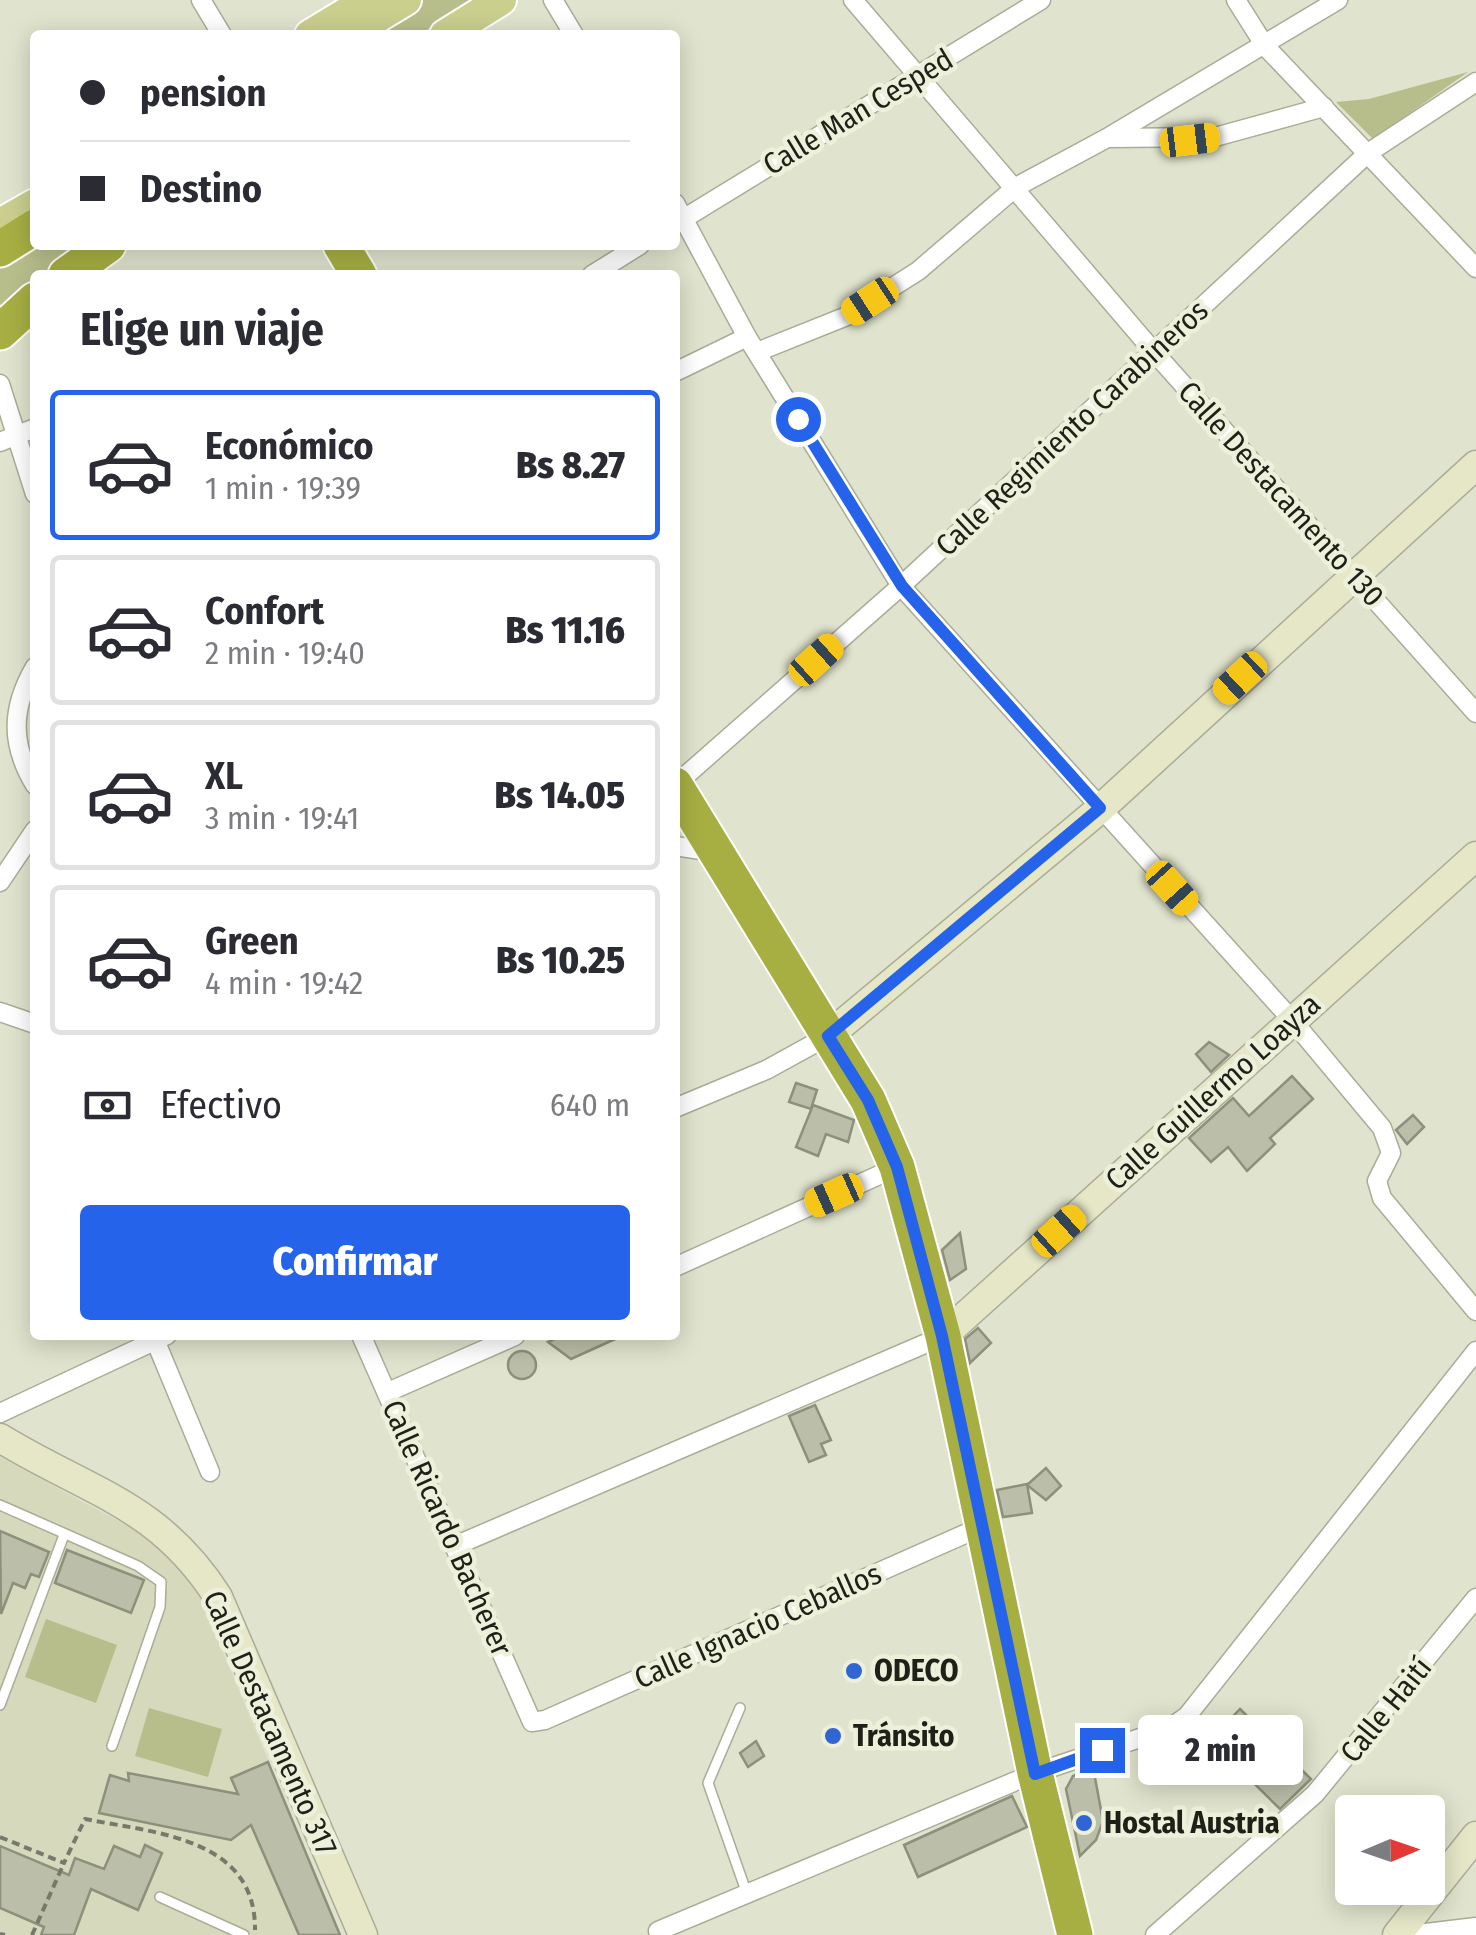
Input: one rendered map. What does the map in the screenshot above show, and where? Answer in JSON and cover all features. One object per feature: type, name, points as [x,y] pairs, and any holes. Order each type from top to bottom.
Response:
[{"type":"highway","points":[[0,248],[30,230]]},
{"type":"highway","points":[[73,270],[101,250]]},
{"type":"highway","points":[[680,793],[868,1100],[897,1167],[942,1336],[1035,1774],[1076,1935]]},
{"type":"main road","points":[[318,30],[368,0]]},
{"type":"main road","points":[[356,30],[406,0]]},
{"type":"main road","points":[[453,30],[502,0]]},
{"type":"main road","points":[[0,224],[30,207]]},
{"type":"street","points":[[201,0],[219,30]]},
{"type":"street","points":[[553,0],[571,30]]},
{"type":"street","name":"Calle Destacamento 130","points":[[853,0],[1154,352],[1476,712]]},
{"type":"street","name":"Calle Man Cesped","points":[[680,214],[1042,0]]},
{"type":"street","points":[[1236,0],[1265,46],[1476,268]]},
{"type":"street","points":[[680,370],[847,316],[918,271],[1016,187],[1108,138],[1338,0]]},
{"type":"street","name":"Calle Regimiento Carabineros","points":[[680,781],[902,586],[1368,152],[1476,82]]},
{"type":"street","points":[[1108,138],[1215,137],[1324,107]]},
{"type":"street","points":[[680,218],[752,344],[902,586],[1292,1020],[1391,1144],[1391,1154],[1378,1181],[1382,1198],[1476,1311]]},
{"type":"street","points":[[600,270],[632,250]]},
{"type":"street","points":[[0,384],[30,477]]},
{"type":"street","points":[[680,1106],[766,1070],[828,1036],[1100,808],[1476,464]]},
{"type":"street","points":[[30,676],[8,716],[30,773]]},
{"type":"street","points":[[0,882],[30,837]]},
{"type":"street","points":[[680,847],[716,853]]},
{"type":"street","name":"Calle Guillermo Loayza","points":[[456,1545],[942,1336],[1476,856]]},
{"type":"street","points":[[0,1012],[30,1022]]},
{"type":"street","points":[[680,1264],[897,1167]]},
{"type":"street","points":[[0,1413],[153,1340]]},
{"type":"street","points":[[160,1340],[210,1472]]},
{"type":"street","name":"Calle Ricardo Bacherer","points":[[363,1340],[532,1722]]},
{"type":"street","points":[[388,1392],[506,1340]]},
{"type":"street","points":[[658,1930],[1035,1774],[1170,1728],[1187,1716],[1476,1351]]},
{"type":"street","name":"Calle Destacamento 317","points":[[0,1438],[151,1520],[198,1565],[218,1597],[363,1935]]},
{"type":"street","name":"Calle Ignacio Ceballos","points":[[532,1722],[545,1720],[983,1526]]},
{"type":"street","name":"Calle Haití","points":[[1155,1935],[1315,1794],[1476,1598]]},
{"type":"street","points":[[1398,1935],[1476,1836]]},
{"type":"street","points":[[1410,1935],[1476,1927]]},
{"type":"lane","points":[[0,1505],[138,1566],[161,1582],[160,1607],[112,1746]]},
{"type":"lane","points":[[0,1706],[4,1682],[64,1534]]},
{"type":"lane","points":[[740,1708],[708,1783],[746,1891]]},
{"type":"lane","points":[[160,1897],[244,1935]]},
{"type":"path","points":[[32,1935],[85,1819],[202,1847],[230,1864],[246,1881],[256,1907],[255,1935]]},
{"type":"path","points":[[0,1837],[64,1863]]},
{"type":"shaded area","points":[[0,1457],[135,1530],[172,1560],[201,1599],[341,1935],[0,1935]]},
{"type":"green space","points":[[418,0],[474,0],[427,30],[368,30]]},
{"type":"green space","points":[[1468,72],[1373,139],[1336,102],[1369,99]]},
{"type":"green space","points":[[30,247],[30,250],[80,250],[54,270],[30,270],[30,291],[18,302],[0,305],[0,256]]},
{"type":"green space","points":[[46,1619],[117,1645],[96,1703],[25,1677]]},
{"type":"green space","points":[[149,1708],[222,1729],[208,1777],[135,1756]]},
{"type":"building","points":[[1209,1042],[1229,1055],[1211,1072],[1196,1054]]},
{"type":"building","points":[[1292,1076],[1313,1099],[1270,1138],[1275,1144],[1247,1171],[1228,1147],[1211,1162],[1189,1138],[1233,1098],[1249,1116]]},
{"type":"building","points":[[796,1083],[817,1090],[811,1109],[789,1102]]},
{"type":"building","points":[[813,1105],[854,1120],[848,1142],[826,1134],[818,1156],[796,1147]]},
{"type":"building","points":[[1413,1115],[1424,1127],[1407,1144],[1396,1130]]},
{"type":"building","points":[[960,1233],[966,1269],[950,1280],[942,1250]]},
{"type":"building","points":[[978,1328],[991,1343],[970,1363],[965,1339]]},
{"type":"building","points":[[552,1340],[613,1340],[571,1359],[548,1342]]},
{"type":"building","points":[[522,1351],[532,1355],[536,1365],[532,1375],[522,1379],[512,1375],[508,1365],[512,1355]]},
{"type":"building","points":[[815,1405],[831,1440],[821,1444],[826,1455],[809,1462],[789,1416]]},
{"type":"building","points":[[1046,1468],[1061,1486],[1046,1500],[1027,1485]]},
{"type":"building","points":[[1027,1484],[1032,1513],[1003,1517],[997,1490]]},
{"type":"building","points":[[0,1531],[49,1552],[39,1577],[31,1574],[25,1588],[13,1583],[1,1614]]},
{"type":"building","points":[[67,1550],[144,1580],[131,1613],[55,1583]]},
{"type":"building","points":[[1240,1709],[1311,1779],[1280,1809],[1210,1740]]},
{"type":"building","points":[[756,1741],[764,1756],[748,1767],[740,1753]]},
{"type":"building","points":[[268,1762],[340,1935],[299,1935],[251,1825],[231,1840],[99,1813],[110,1775],[129,1781],[128,1773],[238,1794],[231,1778]]},
{"type":"building","points":[[1093,1767],[1103,1821],[1096,1840],[1080,1856],[1066,1789],[1073,1776]]},
{"type":"building","points":[[1012,1796],[1027,1827],[918,1877],[904,1845]]},
{"type":"building","points":[[145,1845],[162,1853],[138,1910],[91,1889],[74,1935],[41,1935],[44,1927],[0,1908],[0,1846],[69,1875],[75,1858],[104,1869],[114,1846],[140,1857]]},
{"type":"place","name":"ODECO","points":[[854,1671]]},
{"type":"place","name":"Tránsito","points":[[833,1736]]},
{"type":"place","name":"Hostal Austria","points":[[1084,1823]]},
{"type":"route","points":[[798,419],[902,586],[1100,808],[828,1036],[868,1100],[897,1167],[942,1336],[1035,1774],[1102,1750]]}]
